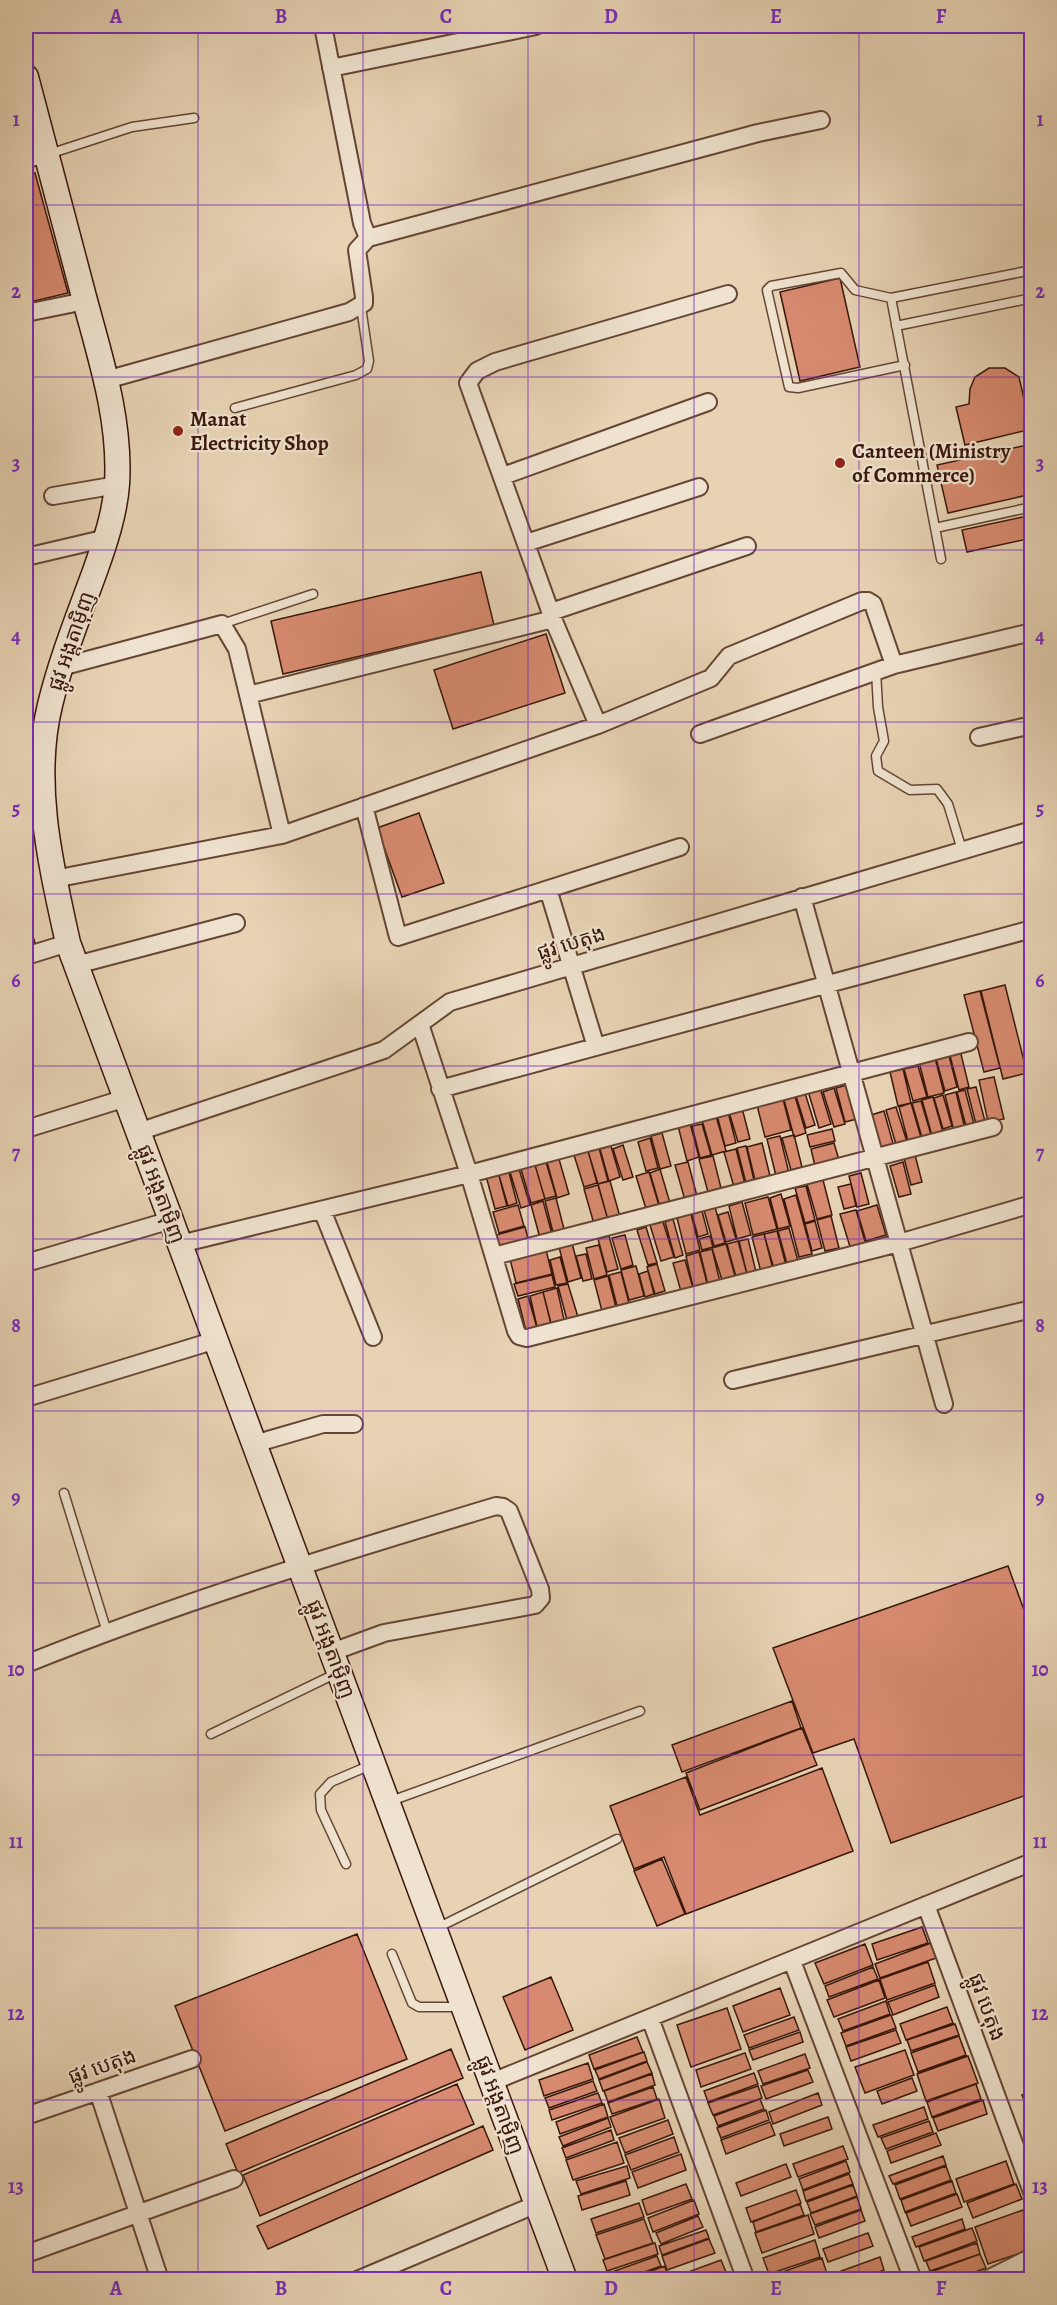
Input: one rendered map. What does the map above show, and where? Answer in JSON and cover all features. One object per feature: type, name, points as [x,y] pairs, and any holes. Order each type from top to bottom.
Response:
[{"type":"street","points":[[323,26],[362,223],[368,238]]},
{"type":"street","points":[[331,68],[536,26]]},
{"type":"street","name":"ផ្លូវ អង្តតាម៉ិញ","points":[[26,77],[36,157],[85,301],[106,380],[117,444],[117,485],[107,538],[61,666],[34,750],[54,879],[72,954],[565,2280]]},
{"type":"street","points":[[106,380],[361,307],[364,297],[357,250],[368,238],[746,136],[821,120]]},
{"type":"street","points":[[598,726],[552,616],[468,383],[477,370],[495,362],[728,294]]},
{"type":"street","points":[[26,313],[85,301]]},
{"type":"street","points":[[503,476],[708,402]]},
{"type":"street","points":[[53,496],[117,485]]},
{"type":"street","points":[[526,543],[699,487]]},
{"type":"street","points":[[26,557],[107,538]]},
{"type":"street","points":[[248,695],[552,616],[747,546]]},
{"type":"street","points":[[54,879],[282,835],[598,726],[711,678],[729,656],[862,601],[873,604],[894,665]]},
{"type":"street","points":[[61,666],[222,624],[237,649],[282,835]]},
{"type":"street","points":[[700,734],[894,665],[1032,632]]},
{"type":"street","points":[[979,737],[1032,725]]},
{"type":"street","points":[[364,806],[398,937],[681,847]]},
{"type":"street","name":"ផ្លូវ បេតុង","points":[[138,1132],[384,1050],[450,1002],[1032,830]]},
{"type":"street","points":[[548,889],[596,1047]]},
{"type":"street","points":[[802,897],[944,1404]]},
{"type":"street","points":[[26,956],[72,954],[236,923]]},
{"type":"street","points":[[440,1089],[1032,929]]},
{"type":"street","points":[[420,1024],[519,1336],[527,1338],[899,1243],[1032,1204]]},
{"type":"street","points":[[180,1244],[469,1174],[969,1042]]},
{"type":"street","points":[[26,1129],[126,1098]]},
{"type":"street","points":[[494,1256],[993,1127]]},
{"type":"street","points":[[321,1210],[373,1337]]},
{"type":"street","points":[[26,1263],[171,1220]]},
{"type":"street","points":[[733,1380],[1032,1309]]},
{"type":"street","points":[[26,1398],[216,1340]]},
{"type":"street","points":[[254,1444],[323,1424],[354,1424]]},
{"type":"street","points":[[26,1664],[107,1632],[300,1566],[496,1506],[509,1511],[540,1589],[541,1598],[535,1605],[384,1633],[336,1662]]},
{"type":"street","points":[[492,2082],[1032,1862]]},
{"type":"street","name":"ផ្លូវ បេតុង","points":[[926,1905],[1032,2192]]},
{"type":"street","points":[[792,1961],[913,2280]]},
{"type":"street","points":[[650,2018],[746,2280]]},
{"type":"street","name":"ផ្លូវ បេតុង","points":[[26,2116],[192,2059]]},
{"type":"street","points":[[98,2091],[160,2280]]},
{"type":"street","points":[[26,2254],[234,2179]]},
{"type":"street","points":[[357,2280],[537,2204]]},
{"type":"street","points":[[986,2280],[1032,2257]]},
{"type":"lane","points":[[36,157],[132,127],[194,118]]},
{"type":"lane","points":[[905,365],[798,388],[789,387],[767,290],[771,286],[841,273],[855,290],[891,298],[1032,270]]},
{"type":"lane","points":[[891,298],[941,560]]},
{"type":"lane","points":[[897,326],[1032,298]]},
{"type":"lane","points":[[235,408],[356,375],[367,369],[369,361],[361,307]]},
{"type":"lane","points":[[935,528],[1032,507]]},
{"type":"lane","points":[[222,624],[313,594]]},
{"type":"lane","points":[[876,671],[878,707],[884,741],[876,756],[878,771],[910,790],[937,789],[948,804],[962,850]]},
{"type":"lane","points":[[64,1493],[107,1632]]},
{"type":"lane","points":[[211,1734],[336,1662]]},
{"type":"lane","points":[[388,1802],[640,1711]]},
{"type":"lane","points":[[346,1864],[321,1810],[320,1794],[331,1782],[374,1764]]},
{"type":"lane","points":[[435,1929],[617,1839]]},
{"type":"lane","points":[[392,1954],[412,2003],[419,2007],[464,2006]]},
{"type":"building","points":[[35,173],[68,293],[26,303],[26,175]]},
{"type":"building","points":[[840,278],[860,367],[800,381],[780,292]]},
{"type":"building","points":[[989,368],[1005,368],[1019,377],[1024,399],[1032,397],[1032,429],[965,445],[956,407],[969,404],[970,389],[975,377]]},
{"type":"building","points":[[1032,444],[1032,494],[948,513],[937,465]]},
{"type":"building","points":[[1032,515],[1032,538],[967,552],[962,530]]},
{"type":"building","points":[[481,572],[494,625],[283,674],[271,621]]},
{"type":"building","points":[[546,634],[565,693],[453,729],[434,670]]},
{"type":"building","points":[[419,813],[444,883],[402,897],[377,828]]},
{"type":"building","points":[[26,914],[36,946],[26,949]]},
{"type":"building","points":[[1005,985],[1027,1073],[1003,1079],[981,991]]},
{"type":"building","points":[[980,991],[1000,1068],[984,1072],[964,995]]},
{"type":"building","points":[[960,1050],[969,1087],[959,1090],[949,1052]]},
{"type":"building","points":[[948,1052],[957,1087],[945,1091],[935,1055]]},
{"type":"building","points":[[935,1058],[944,1093],[928,1097],[919,1062]]},
{"type":"building","points":[[918,1066],[927,1097],[913,1101],[904,1069]]},
{"type":"building","points":[[903,1069],[911,1103],[898,1106],[890,1072]]},
{"type":"building","points":[[994,1077],[1004,1119],[988,1122],[979,1080]]},
{"type":"building","points":[[847,1085],[857,1119],[845,1122],[836,1088]]},
{"type":"building","points":[[976,1087],[986,1125],[977,1128],[967,1089]]},
{"type":"building","points":[[820,1088],[831,1124],[819,1128],[808,1091]]},
{"type":"building","points":[[834,1088],[845,1124],[834,1127],[823,1092]]},
{"type":"building","points":[[965,1090],[975,1128],[967,1130],[957,1092]]},
{"type":"building","points":[[956,1092],[966,1133],[955,1135],[945,1095]]},
{"type":"building","points":[[794,1093],[806,1133],[794,1137],[783,1096]]},
{"type":"building","points":[[805,1093],[815,1125],[806,1128],[796,1096]]},
{"type":"building","points":[[943,1095],[952,1126],[943,1129],[934,1098]]},
{"type":"building","points":[[933,1097],[944,1136],[933,1139],[922,1100]]},
{"type":"building","points":[[783,1099],[791,1130],[765,1137],[757,1105]]},
{"type":"building","points":[[921,1101],[932,1138],[923,1141],[912,1103]]},
{"type":"building","points":[[911,1103],[922,1141],[909,1145],[899,1107]]},
{"type":"building","points":[[896,1107],[908,1145],[897,1148],[886,1110]]},
{"type":"building","points":[[742,1108],[750,1139],[738,1142],[729,1112]]},
{"type":"building","points":[[884,1111],[894,1147],[881,1151],[871,1115]]},
{"type":"building","points":[[728,1112],[736,1143],[725,1146],[717,1115]]},
{"type":"building","points":[[716,1116],[726,1151],[712,1155],[702,1120]]},
{"type":"building","points":[[690,1123],[699,1157],[687,1161],[678,1126]]},
{"type":"building","points":[[702,1124],[711,1155],[700,1158],[692,1126]]},
{"type":"building","points":[[832,1129],[835,1141],[810,1147],[807,1135]]},
{"type":"building","points":[[662,1133],[671,1166],[660,1169],[651,1136]]},
{"type":"building","points":[[794,1135],[802,1167],[791,1170],[782,1138]]},
{"type":"building","points":[[780,1136],[789,1173],[776,1176],[767,1139]]},
{"type":"building","points":[[650,1138],[658,1168],[646,1171],[638,1142]]},
{"type":"building","points":[[762,1143],[770,1176],[755,1180],[747,1147]]},
{"type":"building","points":[[834,1143],[839,1160],[815,1166],[811,1149]]},
{"type":"building","points":[[623,1145],[633,1177],[623,1180],[613,1149]]},
{"type":"building","points":[[611,1146],[620,1177],[609,1181],[600,1149]]},
{"type":"building","points":[[746,1146],[754,1180],[746,1183],[737,1148]]},
{"type":"building","points":[[599,1148],[608,1181],[598,1184],[588,1151]]},
{"type":"building","points":[[736,1149],[745,1184],[734,1187],[724,1152]]},
{"type":"building","points":[[588,1151],[597,1183],[584,1187],[574,1155]]},
{"type":"building","points":[[915,1155],[922,1182],[911,1185],[904,1158]]},
{"type":"building","points":[[713,1156],[721,1188],[708,1192],[699,1159]]},
{"type":"building","points":[[559,1159],[569,1194],[557,1198],[547,1162]]},
{"type":"building","points":[[546,1162],[556,1196],[545,1199],[535,1165]]},
{"type":"building","points":[[688,1162],[697,1196],[685,1200],[675,1165]]},
{"type":"building","points":[[903,1162],[911,1194],[899,1197],[890,1166]]},
{"type":"building","points":[[535,1165],[545,1199],[531,1203],[521,1169]]},
{"type":"building","points":[[508,1169],[517,1203],[508,1206],[498,1172]]},
{"type":"building","points":[[519,1169],[530,1205],[521,1208],[510,1172]]},
{"type":"building","points":[[660,1169],[670,1203],[660,1207],[650,1173]]},
{"type":"building","points":[[498,1172],[507,1206],[495,1209],[486,1176]]},
{"type":"building","points":[[649,1172],[660,1209],[647,1212],[636,1176]]},
{"type":"building","points":[[861,1173],[869,1204],[857,1207],[849,1176]]},
{"type":"building","points":[[823,1180],[832,1215],[817,1219],[807,1184]]},
{"type":"building","points":[[610,1181],[620,1217],[608,1220],[598,1184]]},
{"type":"building","points":[[851,1184],[856,1206],[844,1209],[838,1187]]},
{"type":"building","points":[[598,1185],[608,1220],[594,1224],[584,1189]]},
{"type":"building","points":[[806,1186],[815,1220],[805,1223],[795,1188]]},
{"type":"building","points":[[781,1194],[790,1226],[778,1229],[770,1198]]},
{"type":"building","points":[[796,1195],[812,1254],[799,1257],[784,1199]]},
{"type":"building","points":[[768,1197],[777,1229],[753,1235],[745,1203]]},
{"type":"building","points":[[556,1198],[565,1233],[554,1236],[545,1201]]},
{"type":"building","points":[[543,1201],[552,1234],[540,1238],[531,1205]]},
{"type":"building","points":[[742,1202],[751,1235],[737,1239],[729,1206]]},
{"type":"building","points":[[518,1205],[524,1226],[499,1233],[493,1212]]},
{"type":"building","points":[[877,1205],[886,1235],[866,1241],[857,1211]]},
{"type":"building","points":[[715,1207],[725,1243],[714,1246],[704,1210]]},
{"type":"building","points":[[856,1210],[866,1245],[851,1250],[840,1214]]},
{"type":"building","points":[[702,1211],[708,1234],[698,1237],[692,1214]]},
{"type":"building","points":[[728,1212],[736,1239],[726,1242],[718,1215]]},
{"type":"building","points":[[691,1214],[700,1250],[686,1254],[677,1218]]},
{"type":"building","points":[[831,1216],[839,1248],[825,1251],[817,1220]]},
{"type":"building","points":[[673,1219],[683,1255],[675,1258],[665,1222]]},
{"type":"building","points":[[815,1221],[822,1248],[812,1251],[805,1224]]},
{"type":"building","points":[[663,1222],[674,1257],[661,1261],[650,1225]]},
{"type":"building","points":[[525,1227],[529,1242],[500,1249],[496,1235]]},
{"type":"building","points":[[646,1227],[657,1263],[648,1265],[637,1230]]},
{"type":"building","points":[[789,1228],[798,1261],[787,1264],[778,1231]]},
{"type":"building","points":[[777,1231],[786,1265],[774,1269],[764,1234]]},
{"type":"building","points":[[764,1234],[773,1269],[761,1272],[752,1237]]},
{"type":"building","points":[[625,1235],[633,1265],[621,1269],[612,1238]]},
{"type":"building","points":[[609,1236],[618,1269],[607,1272],[598,1239]]},
{"type":"building","points":[[710,1236],[713,1247],[702,1250],[699,1239]]},
{"type":"building","points":[[748,1239],[756,1272],[747,1274],[739,1241]]},
{"type":"building","points":[[738,1241],[747,1274],[736,1277],[727,1244]]},
{"type":"building","points":[[572,1243],[581,1278],[568,1282],[559,1247]]},
{"type":"building","points":[[726,1244],[735,1276],[722,1280],[712,1248]]},
{"type":"building","points":[[599,1245],[607,1275],[594,1279],[586,1248]]},
{"type":"building","points":[[712,1249],[720,1282],[708,1285],[700,1252]]},
{"type":"building","points":[[546,1250],[552,1274],[516,1283],[510,1259]]},
{"type":"building","points":[[699,1252],[708,1287],[694,1291],[686,1256]]},
{"type":"building","points":[[586,1254],[592,1279],[583,1281],[576,1256]]},
{"type":"building","points":[[560,1257],[567,1283],[556,1285],[550,1260]]},
{"type":"building","points":[[685,1260],[694,1292],[682,1295],[673,1263]]},
{"type":"building","points":[[657,1264],[665,1291],[655,1294],[647,1267]]},
{"type":"building","points":[[636,1266],[644,1296],[629,1300],[621,1270]]},
{"type":"building","points":[[648,1271],[654,1294],[645,1297],[639,1274]]},
{"type":"building","points":[[621,1272],[629,1303],[617,1306],[609,1275]]},
{"type":"building","points":[[552,1275],[555,1287],[518,1296],[514,1284]]},
{"type":"building","points":[[608,1276],[617,1311],[603,1315],[594,1280]]},
{"type":"building","points":[[568,1284],[578,1317],[567,1320],[558,1286]]},
{"type":"building","points":[[557,1288],[565,1324],[552,1327],[543,1292]]},
{"type":"building","points":[[543,1292],[552,1328],[538,1331],[530,1296]]},
{"type":"building","points":[[528,1296],[537,1328],[526,1331],[518,1299]]},
{"type":"building","points":[[1008,1566],[1032,1632],[1032,1793],[891,1843],[854,1739],[813,1753],[773,1648]]},
{"type":"building","points":[[792,1701],[801,1728],[682,1772],[672,1745]]},
{"type":"building","points":[[802,1728],[817,1765],[700,1810],[686,1773]]},
{"type":"building","points":[[822,1768],[853,1851],[686,1914],[664,1857],[634,1869],[610,1806],[686,1777],[700,1815]]},
{"type":"building","points":[[662,1859],[685,1914],[657,1926],[634,1871]]},
{"type":"building","points":[[922,1927],[928,1943],[877,1960],[872,1944]]},
{"type":"building","points":[[357,1934],[407,2059],[225,2131],[175,2006]]},
{"type":"building","points":[[931,1943],[936,1958],[880,1978],[875,1964]]},
{"type":"building","points":[[865,1944],[873,1965],[824,1984],[815,1963]]},
{"type":"building","points":[[928,1962],[935,1983],[887,2000],[880,1979]]},
{"type":"building","points":[[873,1967],[878,1979],[829,1997],[825,1986]]},
{"type":"building","points":[[551,1977],[573,2030],[525,2050],[503,1997]]},
{"type":"building","points":[[879,1980],[885,1998],[834,2017],[827,2000]]},
{"type":"building","points":[[935,1985],[939,1997],[893,2015],[888,2002]]},
{"type":"building","points":[[780,1988],[790,2015],[743,2032],[733,2006]]},
{"type":"building","points":[[886,2001],[890,2014],[843,2031],[838,2019]]},
{"type":"building","points":[[947,2007],[953,2023],[906,2040],[900,2024]]},
{"type":"building","points":[[727,2008],[741,2049],[691,2067],[677,2025]]},
{"type":"building","points":[[891,2015],[896,2028],[846,2046],[841,2033]]},
{"type":"building","points":[[794,2017],[799,2030],[749,2048],[744,2035]]},
{"type":"building","points":[[955,2024],[959,2035],[911,2051],[907,2040]]},
{"type":"building","points":[[896,2030],[901,2043],[851,2061],[846,2047]]},
{"type":"building","points":[[800,2032],[803,2042],[753,2060],[749,2050]]},
{"type":"building","points":[[959,2036],[966,2055],[918,2072],[911,2053]]},
{"type":"building","points":[[637,2037],[643,2052],[594,2069],[589,2055]]},
{"type":"building","points":[[451,2049],[463,2078],[238,2173],[226,2144]]},
{"type":"building","points":[[905,2050],[914,2075],[865,2093],[855,2067]]},
{"type":"building","points":[[644,2052],[647,2061],[599,2079],[595,2070]]},
{"type":"building","points":[[745,2053],[751,2069],[701,2087],[696,2070]]},
{"type":"building","points":[[805,2054],[810,2068],[763,2084],[758,2071]]},
{"type":"building","points":[[968,2056],[978,2083],[926,2101],[917,2074]]},
{"type":"building","points":[[647,2062],[652,2073],[603,2091],[599,2080]]},
{"type":"building","points":[[588,2063],[593,2079],[544,2096],[539,2080]]},
{"type":"building","points":[[808,2070],[813,2082],[766,2099],[761,2086]]},
{"type":"building","points":[[754,2073],[758,2084],[708,2102],[704,2091]]},
{"type":"building","points":[[652,2074],[655,2085],[608,2102],[604,2091]]},
{"type":"building","points":[[912,2078],[917,2091],[882,2104],[877,2091]]},
{"type":"building","points":[[593,2081],[597,2091],[549,2108],[545,2098]]},
{"type":"building","points":[[457,2084],[474,2124],[260,2216],[243,2175]]},
{"type":"building","points":[[976,2084],[981,2099],[932,2117],[927,2102]]},
{"type":"building","points":[[758,2086],[762,2098],[713,2115],[708,2103]]},
{"type":"building","points":[[653,2087],[657,2099],[612,2114],[608,2103]]},
{"type":"building","points":[[1032,2091],[1032,2106],[1027,2108],[1022,2095]]},
{"type":"building","points":[[598,2093],[602,2103],[552,2120],[549,2110]]},
{"type":"building","points":[[818,2093],[822,2105],[773,2124],[769,2112]]},
{"type":"building","points":[[659,2099],[665,2118],[617,2135],[610,2117]]},
{"type":"building","points":[[760,2099],[764,2109],[718,2126],[714,2116]]},
{"type":"building","points":[[983,2100],[987,2114],[938,2131],[933,2118]]},
{"type":"building","points":[[604,2104],[608,2117],[560,2134],[556,2122]]},
{"type":"building","points":[[924,2107],[928,2119],[878,2137],[873,2125]]},
{"type":"building","points":[[766,2110],[769,2120],[721,2138],[717,2128]]},
{"type":"building","points":[[828,2117],[832,2129],[784,2146],[780,2134]]},
{"type":"building","points":[[608,2118],[611,2127],[563,2146],[559,2137]]},
{"type":"building","points":[[668,2120],[673,2134],[625,2153],[619,2138]]},
{"type":"building","points":[[929,2121],[933,2132],[886,2149],[881,2138]]},
{"type":"building","points":[[770,2122],[775,2135],[726,2154],[721,2140]]},
{"type":"building","points":[[483,2126],[493,2150],[268,2249],[257,2226]]},
{"type":"building","points":[[611,2130],[614,2140],[566,2158],[562,2148]]},
{"type":"building","points":[[936,2133],[941,2145],[891,2163],[887,2151]]},
{"type":"building","points":[[674,2137],[679,2152],[631,2170],[625,2155]]},
{"type":"building","points":[[617,2142],[624,2163],[573,2180],[566,2160]]},
{"type":"building","points":[[843,2146],[848,2159],[798,2177],[793,2164]]},
{"type":"building","points":[[681,2154],[686,2170],[638,2188],[632,2172]]},
{"type":"building","points":[[943,2156],[946,2165],[893,2184],[889,2176]]},
{"type":"building","points":[[846,2161],[850,2172],[803,2190],[799,2179]]},
{"type":"building","points":[[1006,2161],[1014,2184],[964,2202],[956,2179]]},
{"type":"building","points":[[786,2164],[791,2177],[741,2196],[736,2183]]},
{"type":"building","points":[[627,2166],[630,2178],[581,2194],[576,2181]]},
{"type":"building","points":[[946,2166],[951,2180],[900,2199],[895,2185]]},
{"type":"building","points":[[849,2174],[853,2184],[806,2201],[803,2191]]},
{"type":"building","points":[[626,2181],[630,2195],[582,2210],[578,2196]]},
{"type":"building","points":[[952,2181],[956,2193],[905,2212],[901,2200]]},
{"type":"building","points":[[686,2184],[692,2199],[647,2215],[642,2200]]},
{"type":"building","points":[[1016,2184],[1022,2199],[973,2218],[967,2203]]},
{"type":"building","points":[[853,2185],[857,2196],[811,2213],[807,2202]]},
{"type":"building","points":[[796,2190],[801,2203],[751,2222],[746,2208]]},
{"type":"building","points":[[957,2194],[962,2207],[911,2226],[906,2213]]},
{"type":"building","points":[[857,2197],[861,2209],[815,2225],[810,2214]]},
{"type":"building","points":[[694,2200],[699,2214],[653,2232],[648,2218]]},
{"type":"building","points":[[639,2203],[644,2217],[596,2233],[591,2219]]},
{"type":"building","points":[[800,2204],[804,2215],[756,2232],[753,2222]]},
{"type":"building","points":[[861,2210],[865,2221],[819,2238],[815,2227]]},
{"type":"building","points":[[1023,2210],[1032,2234],[1032,2249],[988,2264],[975,2227]]},
{"type":"building","points":[[808,2215],[814,2234],[762,2253],[755,2233]]},
{"type":"building","points":[[698,2216],[703,2227],[661,2244],[656,2233]]},
{"type":"building","points":[[644,2219],[653,2243],[605,2259],[596,2235]]},
{"type":"building","points":[[962,2219],[965,2229],[916,2247],[912,2237]]},
{"type":"building","points":[[972,2228],[977,2241],[924,2261],[919,2247]]},
{"type":"building","points":[[706,2230],[709,2238],[662,2255],[659,2246]]},
{"type":"building","points":[[868,2233],[873,2246],[828,2262],[823,2249]]},
{"type":"building","points":[[709,2239],[715,2253],[667,2270],[662,2256]]},
{"type":"building","points":[[815,2240],[820,2257],[769,2274],[763,2258]]},
{"type":"building","points":[[655,2243],[658,2254],[607,2271],[603,2260]]},
{"type":"building","points":[[977,2243],[980,2254],[930,2271],[926,2261]]},
{"type":"building","points":[[980,2254],[986,2268],[954,2280],[934,2280],[931,2272]]},
{"type":"building","points":[[657,2256],[661,2266],[622,2280],[611,2280],[609,2273]]},
{"type":"building","points":[[880,2257],[884,2270],[858,2280],[835,2280],[833,2274]]},
{"type":"building","points":[[822,2258],[827,2274],[812,2280],[772,2280],[771,2276]]},
{"type":"building","points":[[721,2260],[726,2272],[705,2280],[672,2280],[672,2278]]},
{"type":"building","points":[[665,2266],[668,2277],[662,2280],[626,2280]]},
{"type":"building","points":[[884,2272],[887,2280],[865,2280]]},
{"type":"building","points":[[727,2274],[729,2280],[711,2280]]},
{"type":"place","name":"Manat Electricity Shop","points":[[178,431]]},
{"type":"place","name":"Canteen (Ministry of Commerce)","points":[[840,463]]}]
